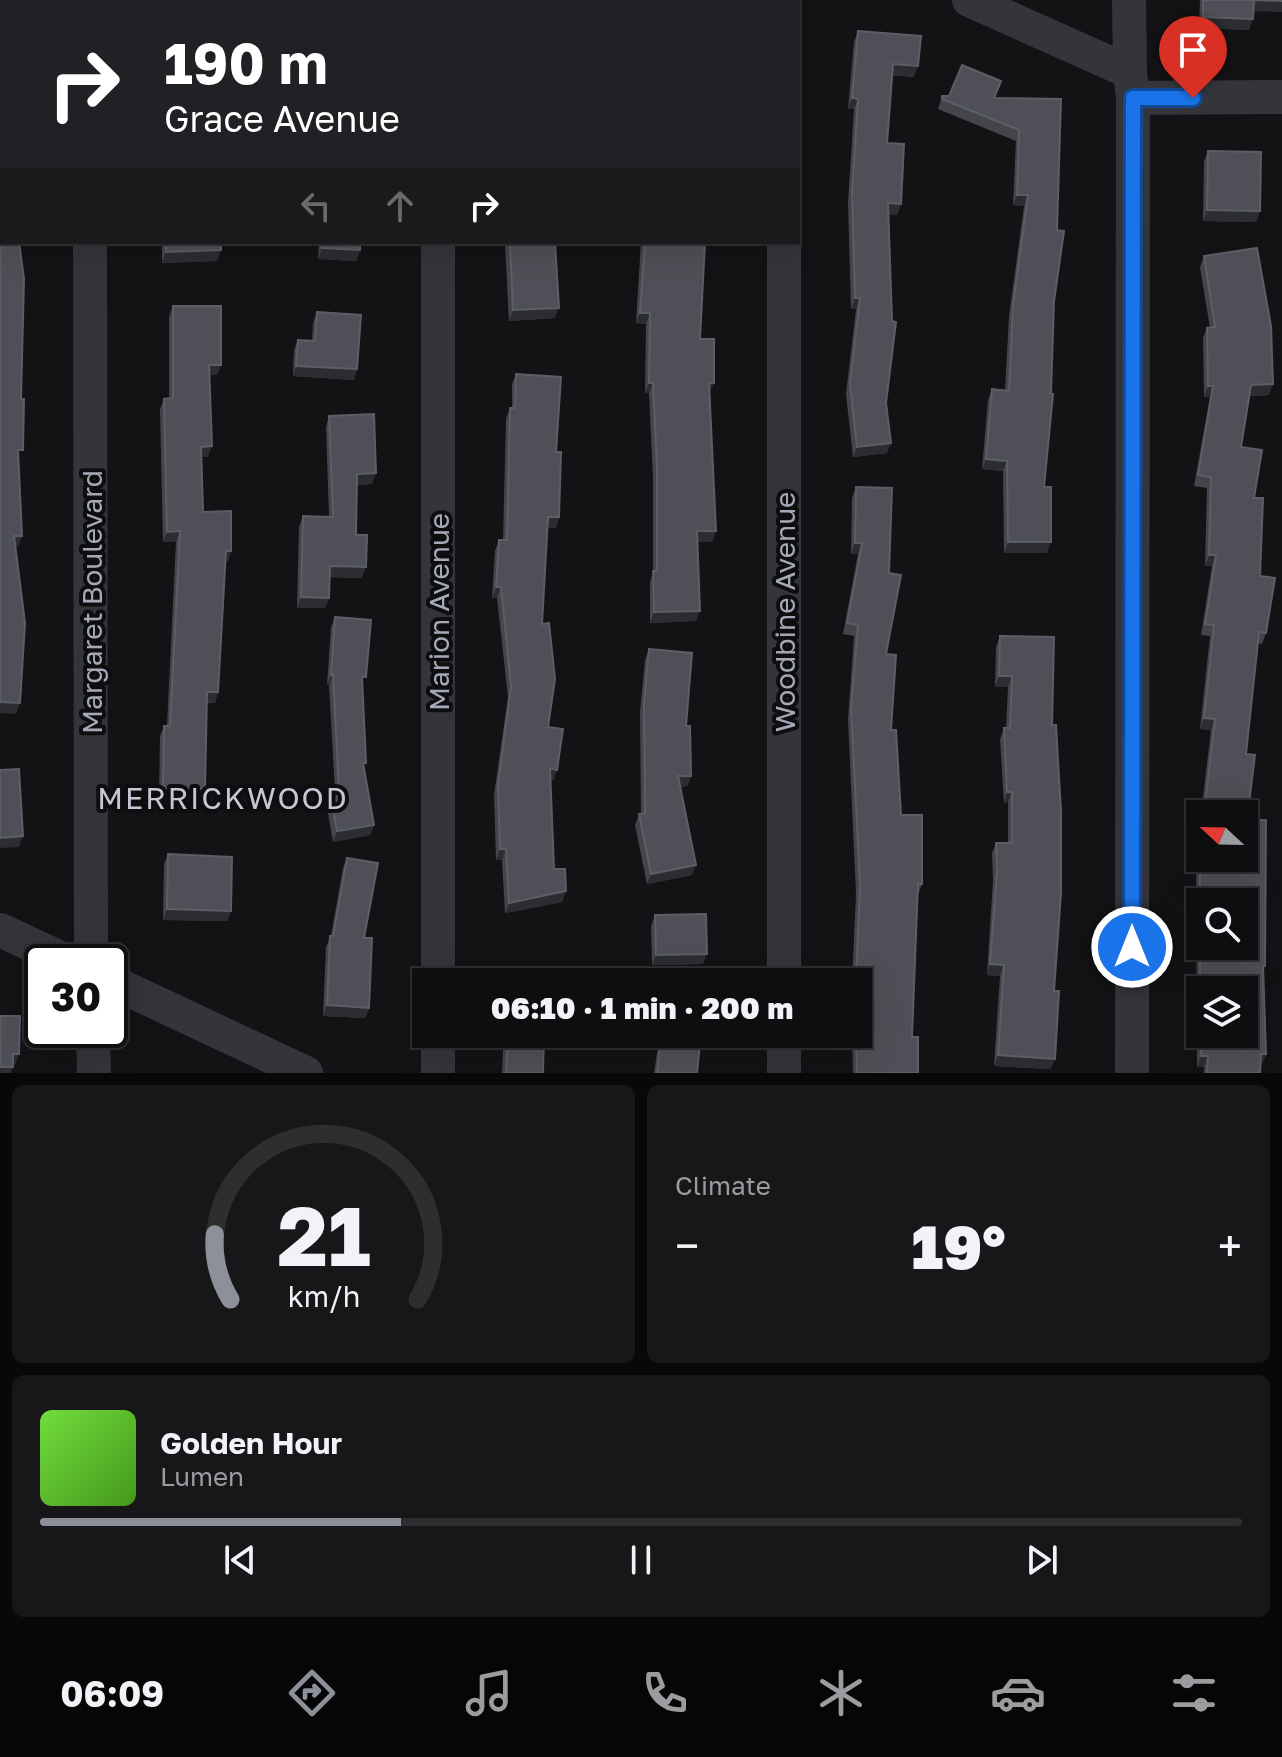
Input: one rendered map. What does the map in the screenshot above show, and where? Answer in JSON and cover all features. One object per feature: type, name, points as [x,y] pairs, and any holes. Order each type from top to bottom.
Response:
[{"type":"street","points":[[969,0],[1132,85],[1282,97]]},
{"type":"street","points":[[1129,0],[1132,85],[1132,1073]]},
{"type":"street","name":"Margaret Boulevard","points":[[90,244],[91,944]]},
{"type":"street","name":"Marion Avenue","points":[[438,244],[438,968]]},
{"type":"street","name":"Woodbine Avenue","points":[[784,244],[784,968]]},
{"type":"street","points":[[0,930],[30,944]]},
{"type":"street","points":[[128,989],[306,1073]]},
{"type":"street","points":[[93,1048],[94,1073]]},
{"type":"street","points":[[438,1048],[438,1073]]},
{"type":"street","points":[[784,1048],[784,1073]]},
{"type":"building","points":[[1203,0],[1254,0],[1253,19],[1203,17]]},
{"type":"building","points":[[858,31],[921,36],[918,66],[893,64],[887,143],[904,144],[901,204],[888,203],[892,321],[896,322],[886,403],[891,443],[857,447],[850,384],[860,298],[855,298],[852,193],[858,99],[852,98]]},
{"type":"building","points":[[962,65],[1001,81],[994,98],[1061,99],[1057,230],[1064,231],[1054,301],[1053,394],[1044,487],[1051,487],[1051,542],[1008,542],[1007,461],[986,459],[992,389],[1009,391],[1013,305],[1028,195],[1017,195],[1019,130],[942,99],[942,96],[949,96]]},
{"type":"building","points":[[1208,151],[1261,152],[1260,211],[1207,210]]},
{"type":"building","points":[[0,244],[19,244],[24,279],[23,450],[18,450],[22,536],[14,536],[25,623],[20,703],[0,702]]},
{"type":"building","points":[[166,244],[221,244],[221,250],[166,252]]},
{"type":"building","points":[[322,244],[360,244],[360,250],[322,248]]},
{"type":"building","points":[[510,244],[555,244],[559,308],[513,310]]},
{"type":"building","points":[[645,244],[705,244],[700,339],[714,339],[714,383],[709,383],[716,531],[697,531],[700,611],[654,612],[657,468],[653,383],[649,383],[650,313],[640,313]]},
{"type":"building","points":[[1257,248],[1271,326],[1273,384],[1251,385],[1241,447],[1262,450],[1254,498],[1263,498],[1260,576],[1275,578],[1266,633],[1259,632],[1246,754],[1255,755],[1249,800],[1206,800],[1215,719],[1204,718],[1214,625],[1205,624],[1216,555],[1209,555],[1211,477],[1198,475],[1213,386],[1208,386],[1207,328],[1215,327],[1204,256]]},
{"type":"building","points":[[173,306],[221,306],[221,365],[209,365],[212,446],[201,447],[203,512],[231,511],[231,551],[226,551],[218,692],[207,692],[205,789],[163,788],[164,726],[170,726],[180,531],[167,532],[164,399],[173,398]]},
{"type":"building","points":[[317,312],[361,315],[357,369],[296,366],[298,340],[315,341]]},
{"type":"building","points":[[516,374],[561,377],[556,452],[561,452],[559,517],[548,517],[542,624],[549,623],[555,679],[548,727],[563,729],[557,770],[550,768],[554,869],[565,869],[566,891],[509,903],[506,849],[500,849],[498,785],[511,686],[501,587],[496,587],[499,540],[507,540],[510,408],[515,408]]},
{"type":"building","points":[[374,414],[376,473],[357,474],[356,535],[367,535],[366,567],[330,566],[329,598],[301,597],[303,516],[333,517],[329,416]]},
{"type":"building","points":[[856,487],[892,488],[889,573],[901,575],[886,654],[896,655],[891,730],[896,730],[901,815],[922,815],[922,884],[918,884],[912,1037],[918,1037],[918,1073],[857,1073],[856,1048],[872,1048],[872,968],[857,968],[860,884],[851,708],[858,625],[847,623],[862,543],[855,543]]},
{"type":"building","points":[[335,617],[371,620],[366,677],[362,677],[366,763],[363,763],[374,825],[337,831],[330,792],[339,790],[331,675]]},
{"type":"building","points":[[1000,636],[1054,637],[1052,725],[1056,725],[1061,812],[1061,893],[1054,991],[1059,991],[1055,1059],[998,1055],[1004,965],[990,964],[996,843],[1012,843],[1012,792],[1007,792],[1004,728],[1010,728],[1012,676],[999,676]]},
{"type":"building","points":[[649,649],[692,653],[686,726],[690,726],[691,776],[678,776],[696,865],[651,874],[639,814],[645,813],[644,702]]},
{"type":"building","points":[[19,769],[23,836],[0,838],[0,770]]},
{"type":"building","points":[[1258,820],[1266,820],[1263,966],[1266,1054],[1261,1054],[1260,1073],[1207,1073],[1208,1056],[1201,1056],[1201,1048],[1258,1048],[1258,976],[1200,976],[1200,960],[1258,960],[1258,888],[1200,888],[1200,872],[1258,872]]},
{"type":"building","points":[[168,854],[232,857],[231,911],[167,909]]},
{"type":"building","points":[[347,858],[378,863],[364,938],[372,938],[369,1008],[327,1005],[330,936],[333,936]]},
{"type":"building","points":[[706,914],[707,954],[656,955],[655,915]]},
{"type":"building","points":[[0,1016],[20,1016],[19,1054],[13,1054],[13,1067],[0,1067]]},
{"type":"building","points":[[507,1048],[544,1048],[543,1073],[506,1073]]},
{"type":"building","points":[[660,1048],[700,1048],[697,1073],[657,1073]]},
{"type":"district","name":"MERRICKWOOD","points":[[223,798]]},
{"type":"route","points":[[1132,947],[1133,98],[1193,98]]}]
